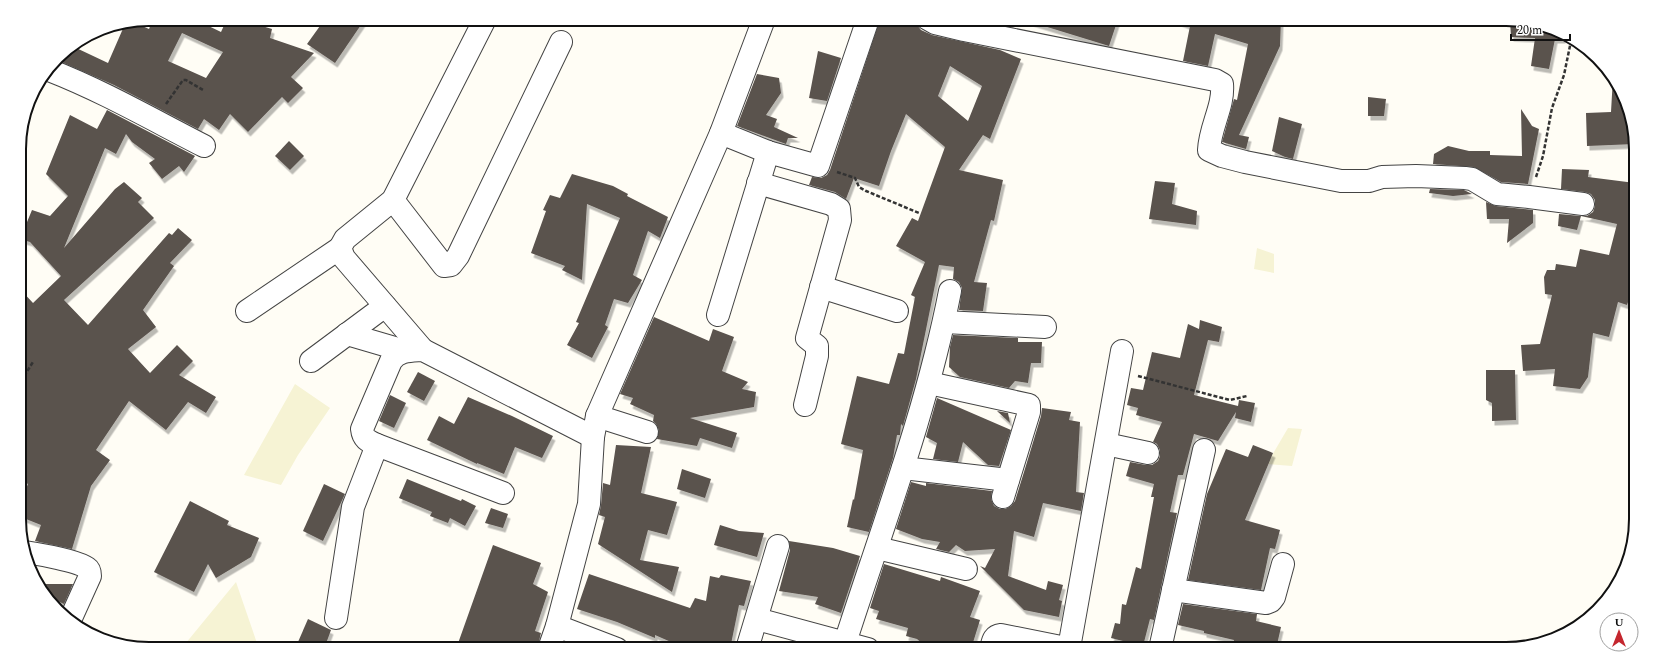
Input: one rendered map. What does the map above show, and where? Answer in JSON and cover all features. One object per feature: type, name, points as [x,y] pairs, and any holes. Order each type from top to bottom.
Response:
[{"type":"street","points":[[247,311],[340,248],[345,239],[393,200],[481,26]]},
{"type":"street","points":[[551,642],[589,504],[595,427],[721,132],[761,26]]},
{"type":"street","points":[[721,132],[768,152],[818,166],[866,26]]},
{"type":"street","points":[[945,26],[1215,80],[1222,84],[1223,95],[1209,137],[1209,150],[1222,156],[1341,181],[1369,181],[1382,176],[1465,178],[1472,180],[1497,194],[1583,204]]},
{"type":"street","points":[[393,200],[444,266],[451,265],[458,256],[561,42]]},
{"type":"street","points":[[53,72],[72,79],[139,112],[204,146]]},
{"type":"street","points":[[718,314],[768,152]]},
{"type":"street","points":[[758,183],[831,204],[839,209],[840,220],[807,338],[817,346],[817,356],[805,404]]},
{"type":"street","points":[[340,248],[344,258],[385,306],[414,350]]},
{"type":"street","points":[[821,287],[898,311]]},
{"type":"street","points":[[845,642],[903,468],[929,383],[950,291]]},
{"type":"street","points":[[310,361],[385,306]]},
{"type":"street","points":[[944,322],[1045,327]]},
{"type":"street","points":[[347,334],[414,350],[595,427],[647,432]]},
{"type":"street","points":[[414,350],[395,355],[391,361],[362,429],[362,435],[366,440],[377,445],[503,493]]},
{"type":"street","points":[[1071,642],[1120,361]]},
{"type":"street","points":[[903,468],[1006,488],[1030,412],[1029,405],[929,383]]},
{"type":"street","points":[[1106,444],[1148,453]]},
{"type":"street","points":[[336,618],[353,507],[377,445]]},
{"type":"street","points":[[1162,642],[1204,450]]},
{"type":"street","points":[[749,642],[778,546]]},
{"type":"street","points":[[877,548],[966,569]]},
{"type":"street","points":[[31,553],[78,564],[90,571],[90,576],[73,615]]},
{"type":"street","points":[[1173,590],[1266,603],[1271,601],[1274,597],[1283,564]]},
{"type":"street","points":[[757,619],[831,642]]},
{"type":"street","points":[[557,626],[599,642]]},
{"type":"street","points":[[992,642],[993,639],[1001,634],[1038,642]]},
{"type":"path","points":[[1529,197],[1543,156],[1552,108],[1564,75],[1570,45]]},
{"type":"path","points":[[154,121],[183,80],[186,80],[202,90]]},
{"type":"path","points":[[818,166],[855,178],[859,187],[866,191],[919,213]]},
{"type":"path","points":[[1120,361],[1230,400],[1247,396]]},
{"type":"path","points":[[26,373],[33,362]]},
{"type":"shaded area","points":[[1257,248],[1274,254],[1274,273],[1254,269]]},
{"type":"shaded area","points":[[295,384],[330,408],[298,455],[281,485],[244,475]]},
{"type":"shaded area","points":[[1288,428],[1302,429],[1292,466],[1267,464]]},
{"type":"shaded area","points":[[236,582],[257,642],[187,642]]},
{"type":"building","points":[[142,26],[149,29],[150,26],[209,26],[221,32],[224,26],[262,26],[272,29],[270,38],[314,53],[291,77],[303,88],[288,103],[282,97],[248,132],[230,114],[219,130],[204,119],[198,129],[114,85],[62,62],[78,49],[108,63],[123,28]],"holes":[[[182,33],[223,52],[206,78],[168,61]]]},
{"type":"building","points":[[320,26],[360,26],[335,63],[307,44]]},
{"type":"building","points":[[878,26],[918,26],[921,30],[932,35],[1000,50],[1021,59],[990,139],[983,135],[959,170],[1003,180],[994,221],[991,220],[974,282],[987,283],[983,311],[959,310],[962,288],[959,282],[953,279],[954,267],[939,265],[916,379],[903,426],[901,424],[900,435],[897,435],[893,458],[869,532],[847,527],[853,499],[854,500],[863,450],[841,444],[857,376],[889,384],[898,353],[904,354],[915,297],[911,295],[925,262],[896,246],[912,218],[918,221],[945,147],[906,114],[879,186],[854,178],[846,199],[835,192],[809,185],[812,177],[821,178],[827,175],[830,170]],"holes":[[[950,66],[982,86],[968,121],[938,96]]]},
{"type":"building","points":[[1044,26],[1116,26],[1109,46]]},
{"type":"building","points":[[1190,26],[1281,26],[1280,46],[1239,135],[1249,137],[1246,149],[1222,142],[1234,99],[1237,100],[1248,44],[1215,34],[1208,66],[1183,61]]},
{"type":"building","points":[[1510,26],[1514,26],[1530,28],[1560,39],[1555,39],[1549,69],[1531,66],[1535,38],[1511,37]]},
{"type":"building","points":[[818,51],[841,58],[827,101],[809,98]]},
{"type":"building","points":[[757,74],[779,78],[781,93],[766,115],[777,119],[774,127],[798,138],[788,138],[786,144],[737,126]]},
{"type":"building","points":[[1612,89],[1627,125],[1629,144],[1587,146],[1586,113],[1611,112]]},
{"type":"building","points":[[1368,97],[1386,99],[1384,116],[1368,116]]},
{"type":"building","points":[[1521,109],[1532,126],[1539,129],[1528,184],[1501,182],[1474,167],[1433,164],[1434,154],[1448,146],[1469,151],[1490,151],[1490,155],[1522,156]]},
{"type":"building","points":[[107,110],[195,156],[184,172],[179,166],[162,179],[149,163],[155,159],[132,142],[126,134],[116,154],[105,148],[64,248],[115,189],[124,182],[142,198],[138,202],[154,218],[64,300],[88,325],[169,233],[172,235],[178,228],[192,240],[170,263],[174,266],[143,310],[156,327],[128,349],[150,373],[177,345],[193,361],[179,375],[216,397],[206,413],[188,402],[166,430],[129,401],[96,450],[110,460],[91,486],[72,549],[35,541],[41,525],[26,519],[26,489],[28,484],[26,483],[26,295],[33,303],[61,276],[30,242],[26,241],[26,224],[32,210],[50,216],[68,196],[46,174],[70,115],[97,129]]},
{"type":"building","points":[[1279,117],[1302,124],[1293,159],[1272,151]]},
{"type":"building","points":[[289,141],[304,156],[290,170],[275,156]]},
{"type":"building","points":[[1562,169],[1589,170],[1588,177],[1629,182],[1629,299],[1627,305],[1618,302],[1609,337],[1593,333],[1588,377],[1580,389],[1553,386],[1555,369],[1523,371],[1521,345],[1540,344],[1552,295],[1545,294],[1544,277],[1547,270],[1555,270],[1556,264],[1576,267],[1580,249],[1609,255],[1617,224],[1581,216],[1587,216],[1593,212],[1595,200],[1591,194],[1561,189]]},
{"type":"building","points":[[572,174],[613,186],[628,194],[627,196],[668,217],[660,238],[648,231],[633,275],[642,280],[628,303],[614,299],[605,325],[608,327],[592,358],[567,345],[579,323],[576,322],[620,218],[587,204],[582,280],[562,270],[565,266],[531,253],[546,211],[543,210],[550,195],[560,198]]},
{"type":"building","points":[[1155,181],[1175,183],[1172,204],[1197,211],[1196,225],[1149,219]]},
{"type":"building","points":[[1430,189],[1464,190],[1472,194],[1453,196],[1429,193]]},
{"type":"building","points":[[1486,202],[1496,206],[1533,210],[1533,223],[1507,243],[1509,219],[1487,219]]},
{"type":"building","points":[[1559,214],[1581,216],[1577,230],[1558,226]]},
{"type":"building","points":[[654,317],[709,341],[713,329],[734,337],[722,371],[748,382],[742,389],[756,392],[754,407],[690,418],[737,433],[732,448],[700,438],[697,446],[657,439],[659,430],[653,421],[654,415],[630,404],[633,398],[620,394]]},
{"type":"building","points":[[1200,320],[1222,327],[1219,342],[1208,340],[1194,395],[1238,406],[1239,400],[1255,403],[1251,422],[1235,418],[1236,412],[1218,441],[1194,434],[1183,475],[1178,475],[1170,512],[1177,513],[1154,620],[1150,619],[1144,642],[1127,642],[1111,638],[1115,623],[1120,624],[1122,604],[1126,605],[1136,567],[1141,569],[1154,497],[1151,497],[1154,484],[1126,476],[1130,462],[1152,465],[1158,461],[1160,456],[1160,450],[1157,444],[1153,442],[1162,422],[1136,415],[1138,408],[1127,405],[1131,388],[1143,390],[1152,352],[1180,358],[1188,324],[1199,329]]},
{"type":"building","points":[[953,335],[1018,338],[1018,342],[1042,342],[1041,363],[1031,363],[1028,383],[1015,381],[1009,388],[960,377],[949,367],[950,347]]},
{"type":"building","points":[[1486,370],[1515,370],[1516,420],[1492,421],[1492,403],[1486,400]]},
{"type":"building","points":[[418,372],[435,381],[424,401],[407,392]]},
{"type":"building","points":[[390,395],[406,403],[394,428],[379,421]]},
{"type":"building","points":[[468,397],[553,436],[542,458],[515,447],[504,474],[477,464],[427,440],[439,416],[454,424]]},
{"type":"building","points":[[937,398],[1011,430],[999,466],[988,465],[963,442],[958,462],[933,459],[937,443],[926,437]]},
{"type":"building","points":[[1042,408],[1071,412],[1069,420],[1080,422],[1076,492],[1084,493],[1081,511],[1043,503],[1034,537],[1014,531],[1008,576],[1046,590],[1048,581],[1063,585],[1059,600],[1062,601],[1059,617],[1024,610],[980,566],[985,568],[995,549],[965,551],[956,545],[949,552],[936,549],[940,542],[922,539],[896,529],[911,482],[926,486],[926,483],[992,491],[991,499],[994,506],[1000,509],[1005,509],[1011,506],[1015,501],[1041,416]]},
{"type":"building","points":[[997,411],[1008,413],[1010,423]]},
{"type":"building","points":[[616,445],[651,447],[641,493],[677,502],[667,535],[648,530],[640,560],[679,567],[672,592],[598,544],[605,517],[599,515],[603,483],[610,485]]},
{"type":"building","points":[[1253,445],[1273,453],[1245,520],[1280,530],[1275,549],[1270,548],[1261,590],[1188,580],[1207,494],[1226,449],[1248,457]]},
{"type":"building","points":[[682,469],[711,479],[705,498],[677,489]]},
{"type":"building","points":[[407,479],[461,501],[462,499],[476,506],[465,526],[450,518],[448,523],[430,516],[432,512],[399,498]]},
{"type":"building","points":[[324,484],[345,494],[323,541],[303,531]]},
{"type":"building","points":[[190,501],[229,521],[227,525],[259,538],[251,557],[216,578],[208,564],[194,592],[154,572]]},
{"type":"building","points":[[491,508],[508,514],[503,528],[485,523]]},
{"type":"building","points":[[720,525],[739,531],[764,533],[757,557],[714,545]]},
{"type":"building","points":[[789,541],[833,548],[860,556],[841,613],[815,604],[818,597],[779,591],[790,550]]},
{"type":"building","points":[[493,545],[541,563],[533,584],[548,592],[535,631],[541,633],[539,642],[458,642]]},
{"type":"building","points":[[884,564],[940,581],[941,577],[980,591],[970,617],[980,620],[973,642],[920,642],[917,639],[906,636],[908,628],[876,619],[879,611],[870,608]]},
{"type":"building","points":[[589,574],[690,608],[695,598],[706,601],[710,576],[719,578],[721,575],[751,581],[744,606],[739,605],[731,642],[671,642],[655,635],[655,638],[617,622],[577,609]]},
{"type":"building","points":[[45,584],[73,584],[64,604],[57,600]]},
{"type":"building","points":[[1183,604],[1257,614],[1256,621],[1281,627],[1278,642],[1234,642],[1234,640],[1178,625]]},
{"type":"building","points":[[308,619],[331,630],[327,642],[298,642]]}]
